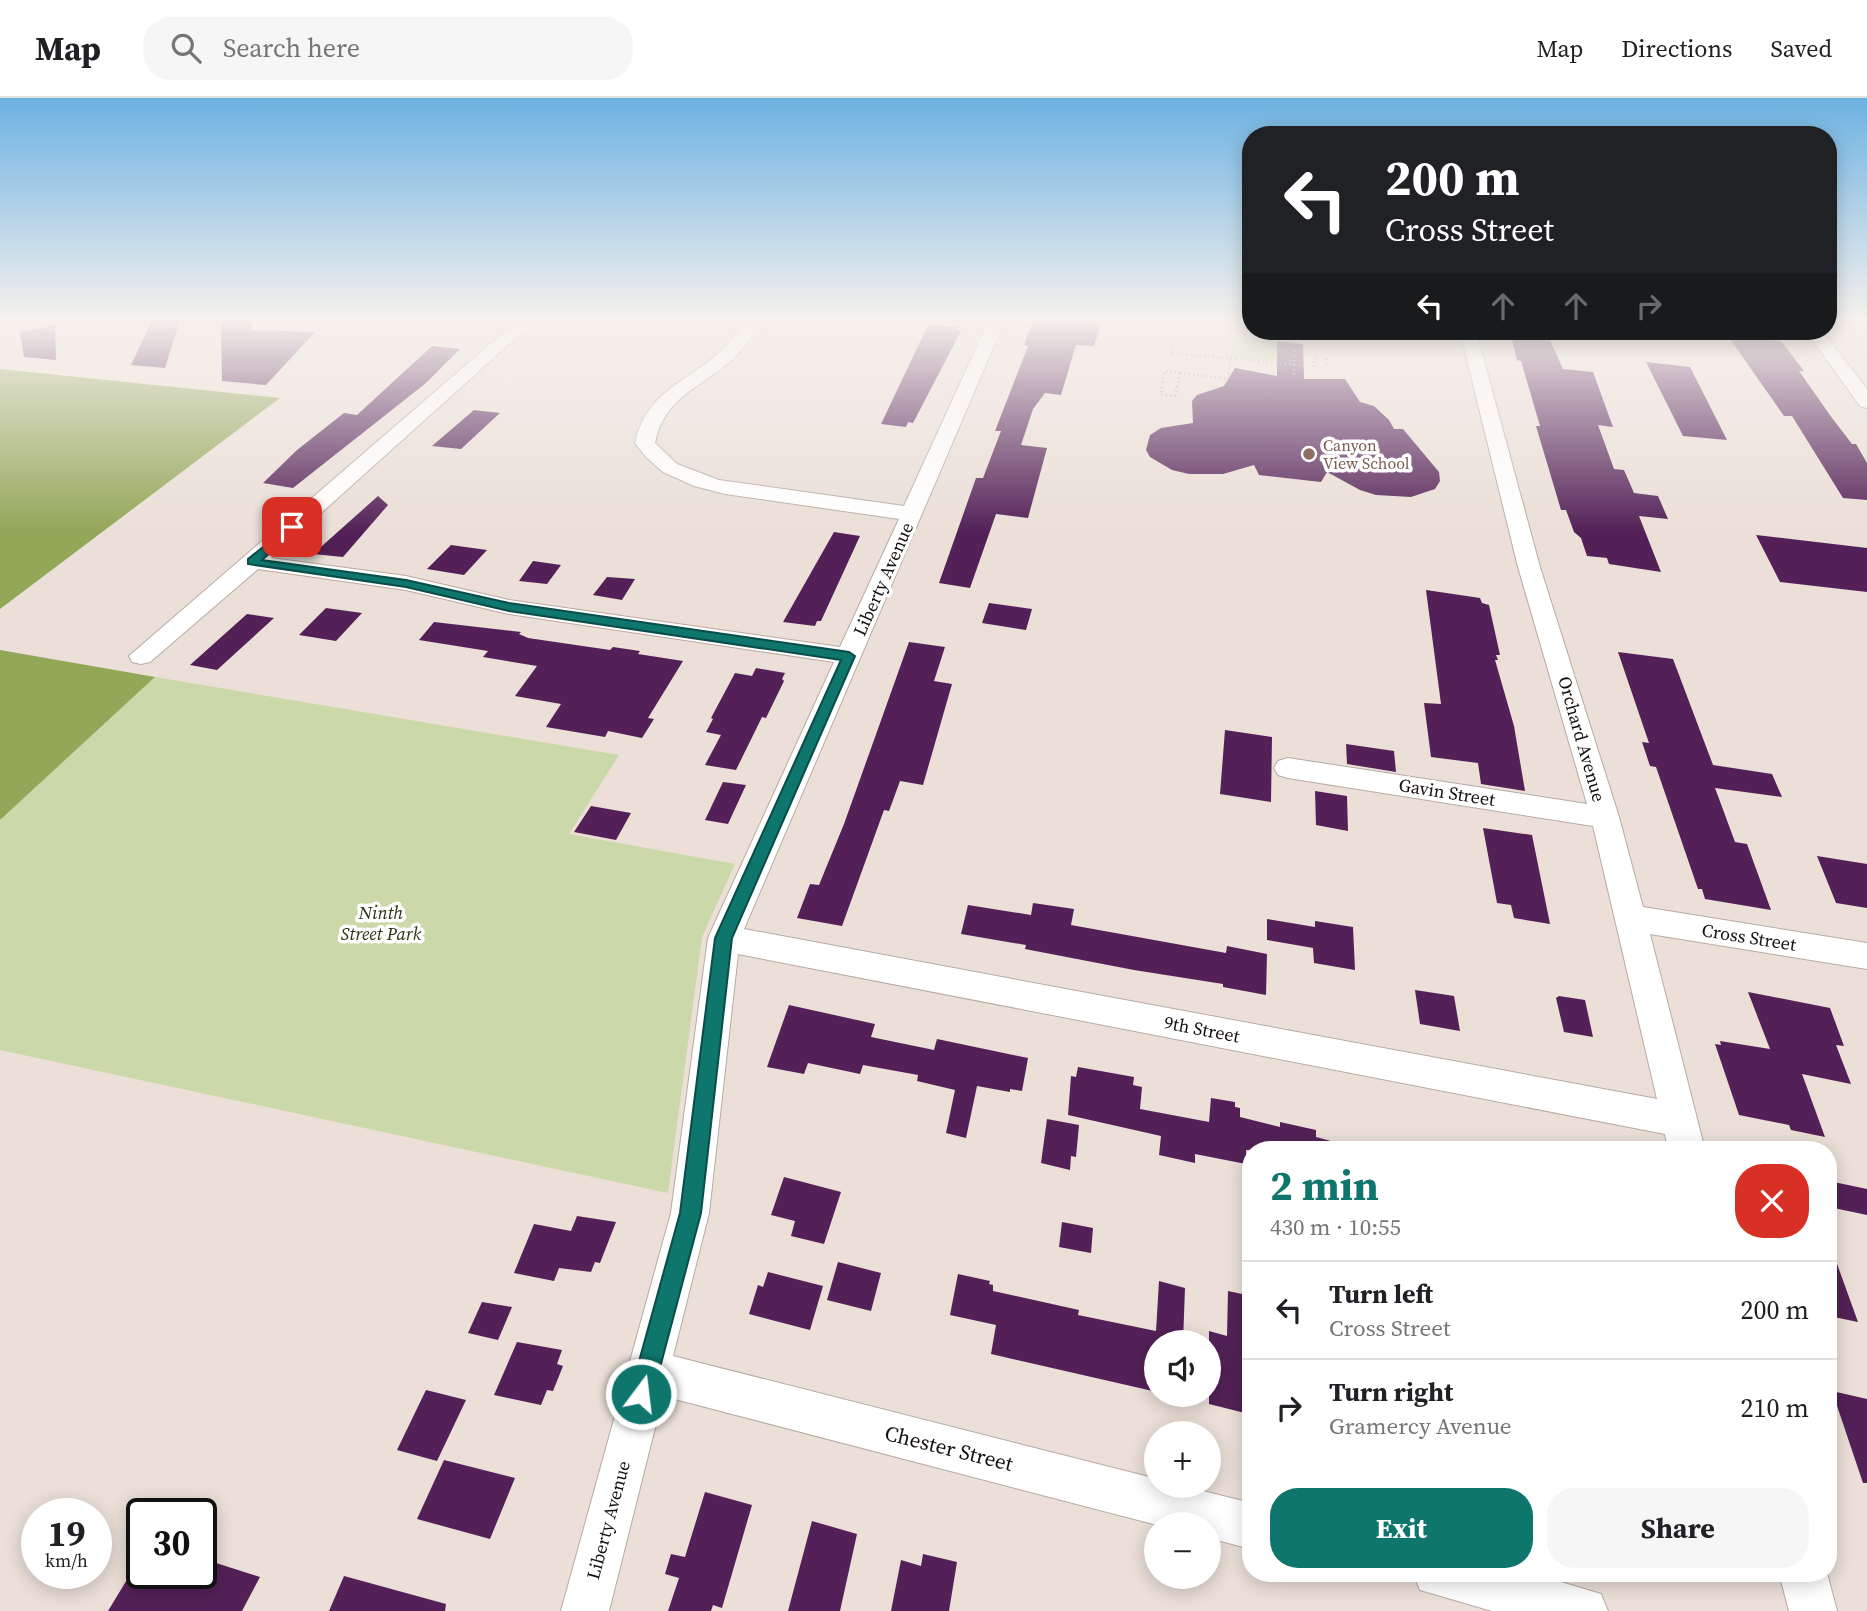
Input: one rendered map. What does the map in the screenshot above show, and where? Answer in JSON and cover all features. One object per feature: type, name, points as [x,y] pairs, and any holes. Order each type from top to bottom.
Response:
[{"type":"street","points":[[141,656],[253,562],[448,391]]},
{"type":"street","points":[[679,391],[652,416],[645,443],[659,463],[701,483],[724,488],[912,514]]},
{"type":"street","name":"Liberty Avenue","points":[[585,1611],[690,1213],[724,938],[966,391]]},
{"type":"street","name":"Orchard Avenue","points":[[1483,391],[1529,567],[1605,817],[1632,918],[1683,1135]]},
{"type":"street","points":[[253,562],[406,583],[509,607],[849,656]]},
{"type":"street","name":"Gavin Street","points":[[1288,768],[1605,817]]},
{"type":"street","name":"Cross Street","points":[[1632,918],[1867,956]]},
{"type":"street","name":"9th Street","points":[[724,938],[1683,1135]]},
{"type":"street","name":"Chester Street","points":[[647,1371],[1242,1524]]},
{"type":"street","points":[[1472,1582],[1584,1611]]},
{"type":"street","points":[[1805,1582],[1813,1611]]},
{"type":"path","points":[[1162,391],[1161,395],[1175,396],[1176,391]]},
{"type":"green space","points":[[0,391],[209,391],[280,398],[0,609]]},
{"type":"green space","points":[[0,650],[155,677],[0,820]]},
{"type":"green space","name":"Ninth Street Park","points":[[155,677],[619,755],[569,834],[735,864],[702,937],[668,1193],[0,1050],[0,820]]},
{"type":"building","points":[[384,391],[416,391],[293,488],[263,483],[297,450],[344,413],[357,415]]},
{"type":"building","points":[[897,391],[930,391],[913,423],[908,422],[906,427],[881,424]]},
{"type":"building","points":[[1011,391],[1062,391],[1061,395],[1045,393],[1033,409],[1021,445],[1047,448],[1028,518],[996,514],[970,588],[939,583],[976,478],[983,478],[1001,431],[995,431]]},
{"type":"building","name":"Canyon View School","points":[[1210,391],[1353,391],[1360,402],[1374,406],[1389,420],[1394,429],[1403,429],[1439,472],[1440,481],[1435,489],[1411,497],[1376,495],[1360,490],[1327,472],[1321,482],[1259,475],[1254,465],[1223,474],[1189,474],[1172,470],[1150,457],[1146,450],[1150,435],[1161,428],[1193,423],[1192,401],[1197,395]]},
{"type":"building","points":[[1530,391],[1600,391],[1613,427],[1598,425],[1614,469],[1624,470],[1634,493],[1658,496],[1668,519],[1639,516],[1661,572],[1609,564],[1607,558],[1587,556],[1566,510],[1561,510],[1536,426],[1540,426]]},
{"type":"building","points":[[1660,391],[1702,391],[1727,440],[1683,436]]},
{"type":"building","points":[[1766,391],[1813,391],[1852,444],[1856,444],[1867,463],[1867,500],[1843,498],[1792,416],[1784,416]]},
{"type":"building","points":[[474,410],[500,413],[461,449],[432,446]]},
{"type":"building","points":[[378,496],[388,505],[343,557],[313,554]]},
{"type":"building","points":[[834,532],[860,536],[821,621],[817,621],[815,626],[783,622]]},
{"type":"building","points":[[1756,535],[1867,548],[1867,592],[1780,582]]},
{"type":"building","points":[[451,545],[487,550],[464,575],[427,569]]},
{"type":"building","points":[[533,561],[561,565],[547,584],[519,581]]},
{"type":"building","points":[[607,577],[635,579],[622,600],[593,595]]},
{"type":"building","points":[[1426,590],[1480,598],[1482,603],[1489,605],[1500,655],[1496,655],[1498,660],[1495,660],[1514,726],[1525,791],[1481,784],[1478,763],[1431,757],[1424,703],[1441,704]]},
{"type":"building","points":[[989,603],[1032,609],[1026,630],[982,623]]},
{"type":"building","points":[[326,608],[362,613],[336,641],[299,635]]},
{"type":"building","points":[[247,614],[274,618],[217,670],[190,665]]},
{"type":"building","points":[[434,622],[521,632],[519,634],[528,638],[610,650],[613,647],[640,651],[638,654],[683,661],[648,718],[654,719],[642,738],[608,731],[605,737],[546,727],[561,704],[515,696],[537,666],[483,657],[488,651],[419,640]]},
{"type":"building","points":[[909,642],[945,647],[934,681],[952,684],[923,785],[900,781],[889,811],[884,810],[842,926],[797,918],[810,884],[819,885],[844,824]]},
{"type":"building","points":[[1618,652],[1673,659],[1713,765],[1772,774],[1782,797],[1715,788],[1735,842],[1747,844],[1771,910],[1705,899],[1702,889],[1698,889],[1656,767],[1650,766],[1642,742],[1649,743]]},
{"type":"building","points":[[756,668],[785,673],[782,679],[784,681],[766,718],[762,717],[736,770],[705,765],[721,735],[706,732],[713,719],[711,718],[735,673],[752,676]]},
{"type":"building","points":[[1225,730],[1272,737],[1271,802],[1220,794]]},
{"type":"building","points":[[1346,744],[1394,751],[1396,772],[1347,764]]},
{"type":"building","points":[[723,782],[746,785],[728,824],[705,820]]},
{"type":"building","points":[[1315,791],[1347,796],[1348,831],[1316,825]]},
{"type":"building","points":[[591,806],[631,813],[616,840],[574,832]]},
{"type":"building","points":[[1483,828],[1532,835],[1550,924],[1514,918],[1511,905],[1497,903]]},
{"type":"building","points":[[1817,856],[1867,864],[1867,908],[1836,903]]},
{"type":"building","points":[[1033,903],[1074,909],[1071,925],[1226,953],[1227,946],[1267,954],[1266,995],[1223,987],[1223,984],[1134,970],[1025,949],[1026,945],[961,934],[968,905],[1031,915]]},
{"type":"building","points":[[1267,919],[1315,927],[1315,921],[1353,927],[1355,970],[1314,963],[1313,948],[1267,940]]},
{"type":"building","points":[[1415,990],[1454,996],[1460,1031],[1420,1024]]},
{"type":"building","points":[[1748,992],[1830,1008],[1844,1046],[1836,1045],[1851,1084],[1802,1074],[1825,1137],[1791,1130],[1789,1125],[1739,1115],[1715,1044],[1721,1045],[1720,1041],[1770,1049]]},
{"type":"building","points":[[1559,996],[1585,1000],[1593,1037],[1564,1032],[1556,998]]},
{"type":"building","points":[[789,1005],[875,1024],[871,1037],[934,1050],[937,1039],[1028,1058],[1022,1091],[1010,1089],[1010,1092],[977,1086],[966,1138],[946,1133],[955,1090],[917,1081],[918,1075],[863,1065],[860,1074],[808,1063],[804,1074],[767,1067]]},
{"type":"building","points":[[1078,1067],[1134,1077],[1133,1085],[1142,1087],[1140,1109],[1209,1122],[1211,1098],[1235,1102],[1235,1107],[1240,1108],[1240,1117],[1280,1127],[1280,1122],[1316,1130],[1316,1137],[1331,1141],[1242,1141],[1242,1163],[1195,1154],[1195,1163],[1159,1155],[1161,1136],[1068,1115],[1071,1076],[1076,1077]]},
{"type":"building","points":[[1047,1119],[1079,1125],[1076,1157],[1071,1156],[1070,1170],[1041,1163]]},
{"type":"building","points":[[784,1177],[841,1192],[824,1244],[791,1236],[795,1221],[771,1215]]},
{"type":"building","points":[[1837,1183],[1867,1189],[1867,1215],[1837,1209]]},
{"type":"building","points":[[577,1216],[616,1222],[600,1263],[595,1262],[591,1272],[559,1268],[554,1281],[514,1273],[534,1224],[571,1231]]},
{"type":"building","points":[[1062,1222],[1093,1228],[1091,1253],[1059,1247]]},
{"type":"building","points":[[838,1262],[881,1273],[871,1311],[827,1300]]},
{"type":"building","points":[[1837,1264],[1858,1322],[1837,1318]]},
{"type":"building","points":[[768,1272],[823,1286],[810,1330],[749,1314],[758,1285],[763,1287]]},
{"type":"building","points":[[958,1274],[990,1281],[993,1291],[1079,1310],[1078,1315],[1151,1330],[1144,1330],[1144,1389],[991,1354],[996,1325],[950,1315]]},
{"type":"building","points":[[1159,1281],[1185,1288],[1183,1330],[1156,1330]]},
{"type":"building","points":[[1228,1291],[1242,1294],[1242,1412],[1221,1407],[1221,1334],[1227,1336]]},
{"type":"building","points":[[482,1302],[512,1307],[498,1340],[468,1333]]},
{"type":"building","points":[[517,1342],[562,1350],[557,1364],[563,1366],[553,1391],[547,1390],[541,1405],[494,1395]]},
{"type":"building","points":[[426,1390],[466,1400],[437,1461],[397,1450]]},
{"type":"building","points":[[1837,1392],[1867,1399],[1867,1483],[1863,1483],[1837,1406]]},
{"type":"building","points":[[444,1460],[515,1478],[490,1539],[417,1519]]},
{"type":"building","points":[[705,1492],[752,1505],[722,1608],[713,1605],[711,1611],[668,1611],[679,1578],[665,1574],[671,1554],[685,1557]]},
{"type":"building","points":[[812,1521],[857,1534],[840,1611],[788,1611]]},
{"type":"building","points":[[923,1554],[957,1562],[949,1611],[891,1611],[901,1560],[921,1566]]},
{"type":"building","points":[[217,1563],[260,1577],[242,1611],[108,1611],[126,1581],[126,1589],[217,1589]]},
{"type":"building","points":[[344,1576],[446,1604],[445,1611],[329,1611]]},
{"type":"place","name":"Canyon View School","points":[[1309,454]]},
{"type":"route","points":[[292,527],[253,562],[406,583],[509,607],[849,656],[724,938],[690,1213],[641,1394]]}]
